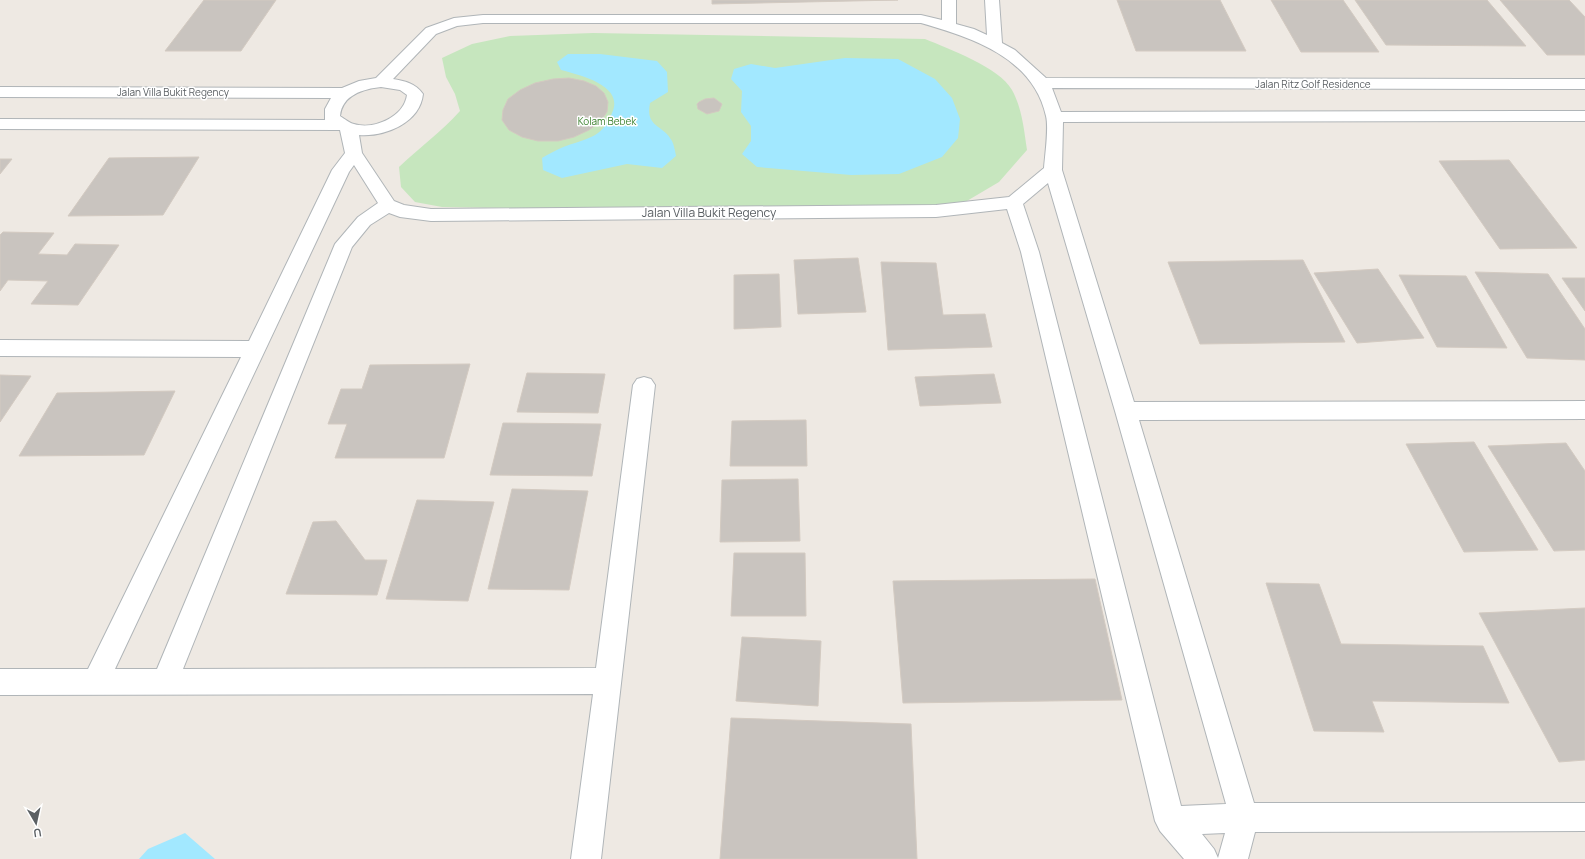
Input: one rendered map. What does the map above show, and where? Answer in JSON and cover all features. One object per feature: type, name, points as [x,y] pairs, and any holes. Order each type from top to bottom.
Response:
[{"type":"street","points":[[948,25],[949,0]]},
{"type":"street","points":[[992,0],[995,45]]},
{"type":"street","points":[[381,82],[431,31],[454,22],[468,20],[921,19],[948,25],[969,32],[1010,53],[1042,83],[1055,117],[1053,170],[1126,412],[1244,818],[1233,859]]},
{"type":"street","points":[[0,124],[344,127],[365,130],[393,124],[411,110],[416,103],[415,96],[411,89],[393,82],[381,82],[356,87],[336,101],[332,110],[332,118],[344,127],[354,153],[388,204],[364,221],[344,244],[165,681]]},
{"type":"street","name":"Jalan Ritz Golf Residence","points":[[1042,83],[1585,84]]},
{"type":"street","name":"Jalan Villa Bukit Regency","points":[[0,92],[346,93]]},
{"type":"street","points":[[1055,117],[1585,116]]},
{"type":"street","points":[[96,682],[340,170],[354,153]]},
{"type":"street","points":[[1053,170],[1014,202],[1030,252],[1170,821],[1204,859]]},
{"type":"street","name":"Jalan Villa Bukit Regency","points":[[388,204],[400,211],[438,215],[936,211],[1014,202]]},
{"type":"street","points":[[0,348],[254,349]]},
{"type":"street","points":[[586,859],[644,385]]},
{"type":"street","points":[[1126,412],[1585,410]]},
{"type":"street","points":[[0,682],[608,681]]},
{"type":"street","points":[[1170,821],[1244,818],[1585,817]]},
{"type":"green space","name":"Kolam Bebek","points":[[593,33],[925,39],[960,53],[985,66],[1006,82],[1012,90],[1018,104],[1027,150],[999,182],[955,208],[800,212],[442,207],[415,202],[401,187],[399,167],[460,111],[455,94],[446,77],[442,58],[472,44],[510,36]]},
{"type":"water","points":[[568,54],[600,54],[657,61],[667,72],[668,92],[650,103],[650,117],[652,122],[664,131],[672,141],[676,156],[662,168],[627,164],[562,178],[543,170],[542,158],[561,148],[590,138],[605,126],[612,113],[614,103],[612,95],[606,88],[588,78],[561,70],[557,62]]},
{"type":"water","points":[[845,58],[898,59],[935,79],[952,98],[960,119],[958,138],[942,157],[899,174],[851,175],[757,167],[742,154],[751,141],[751,126],[741,112],[742,91],[731,79],[734,69],[751,64],[775,68]]},
{"type":"water","points":[[185,833],[215,859],[139,859],[148,849]]},
{"type":"building","points":[[204,0],[276,0],[241,51],[165,51]]},
{"type":"building","points":[[712,0],[898,0],[712,4]]},
{"type":"building","points":[[1117,0],[1220,0],[1246,51],[1136,51]]},
{"type":"building","points":[[1271,0],[1343,0],[1379,52],[1301,52]]},
{"type":"building","points":[[1355,0],[1487,0],[1526,46],[1386,45]]},
{"type":"building","points":[[1500,0],[1569,0],[1585,17],[1585,55],[1547,55]]},
{"type":"building","points":[[569,78],[584,81],[596,86],[604,93],[608,102],[607,112],[600,122],[589,130],[574,137],[558,141],[538,141],[522,137],[509,130],[502,120],[503,110],[508,99],[520,90],[535,83],[553,79]]},
{"type":"building","points":[[714,98],[722,104],[719,111],[707,114],[698,109],[697,104],[699,102],[705,99]]},
{"type":"building","points":[[199,157],[163,215],[68,216],[109,158]]},
{"type":"building","points":[[0,159],[12,159],[0,174]]},
{"type":"building","points":[[1509,160],[1577,248],[1500,249],[1439,161]]},
{"type":"building","points":[[3,232],[54,233],[38,254],[67,255],[75,244],[119,245],[78,305],[31,304],[48,281],[8,280],[0,291],[0,235]]},
{"type":"building","points":[[858,258],[866,312],[798,314],[794,260]]},
{"type":"building","points":[[1303,260],[1345,342],[1200,344],[1168,262]]},
{"type":"building","points":[[881,262],[936,263],[943,315],[985,314],[992,347],[888,350]]},
{"type":"building","points":[[1378,269],[1424,338],[1357,343],[1314,273]]},
{"type":"building","points":[[1475,272],[1548,274],[1585,329],[1585,360],[1527,358]]},
{"type":"building","points":[[779,274],[781,327],[734,329],[734,275]]},
{"type":"building","points":[[1399,275],[1466,276],[1507,348],[1437,347]]},
{"type":"building","points":[[1562,278],[1585,278],[1585,311]]},
{"type":"building","points":[[470,364],[444,458],[335,458],[347,424],[328,424],[341,389],[362,389],[370,365]]},
{"type":"building","points":[[527,373],[605,374],[598,413],[517,412]]},
{"type":"building","points":[[994,374],[1001,403],[920,406],[915,377]]},
{"type":"building","points":[[0,375],[31,376],[0,422]]},
{"type":"building","points":[[175,391],[144,455],[19,456],[57,393]]},
{"type":"building","points":[[806,420],[807,466],[730,466],[732,421]]},
{"type":"building","points":[[503,423],[601,424],[592,476],[490,475]]},
{"type":"building","points":[[1474,442],[1538,550],[1464,552],[1406,444]]},
{"type":"building","points":[[1566,443],[1585,471],[1585,550],[1554,551],[1488,446]]},
{"type":"building","points":[[798,479],[800,541],[720,542],[722,480]]},
{"type":"building","points":[[512,489],[588,491],[569,590],[488,589]]},
{"type":"building","points":[[417,500],[494,502],[468,601],[386,599]]},
{"type":"building","points":[[336,521],[365,560],[387,560],[377,595],[286,594],[313,522]]},
{"type":"building","points":[[734,553],[805,553],[806,616],[731,616]]},
{"type":"building","points":[[1095,579],[1122,700],[903,703],[893,581]]},
{"type":"building","points":[[1266,583],[1319,584],[1341,644],[1483,646],[1509,703],[1372,701],[1384,732],[1314,731]]},
{"type":"building","points":[[1585,608],[1585,760],[1559,762],[1479,613]]},
{"type":"building","points":[[742,637],[821,641],[818,706],[736,701]]},
{"type":"building","points":[[731,718],[911,724],[917,859],[720,859]]}]
